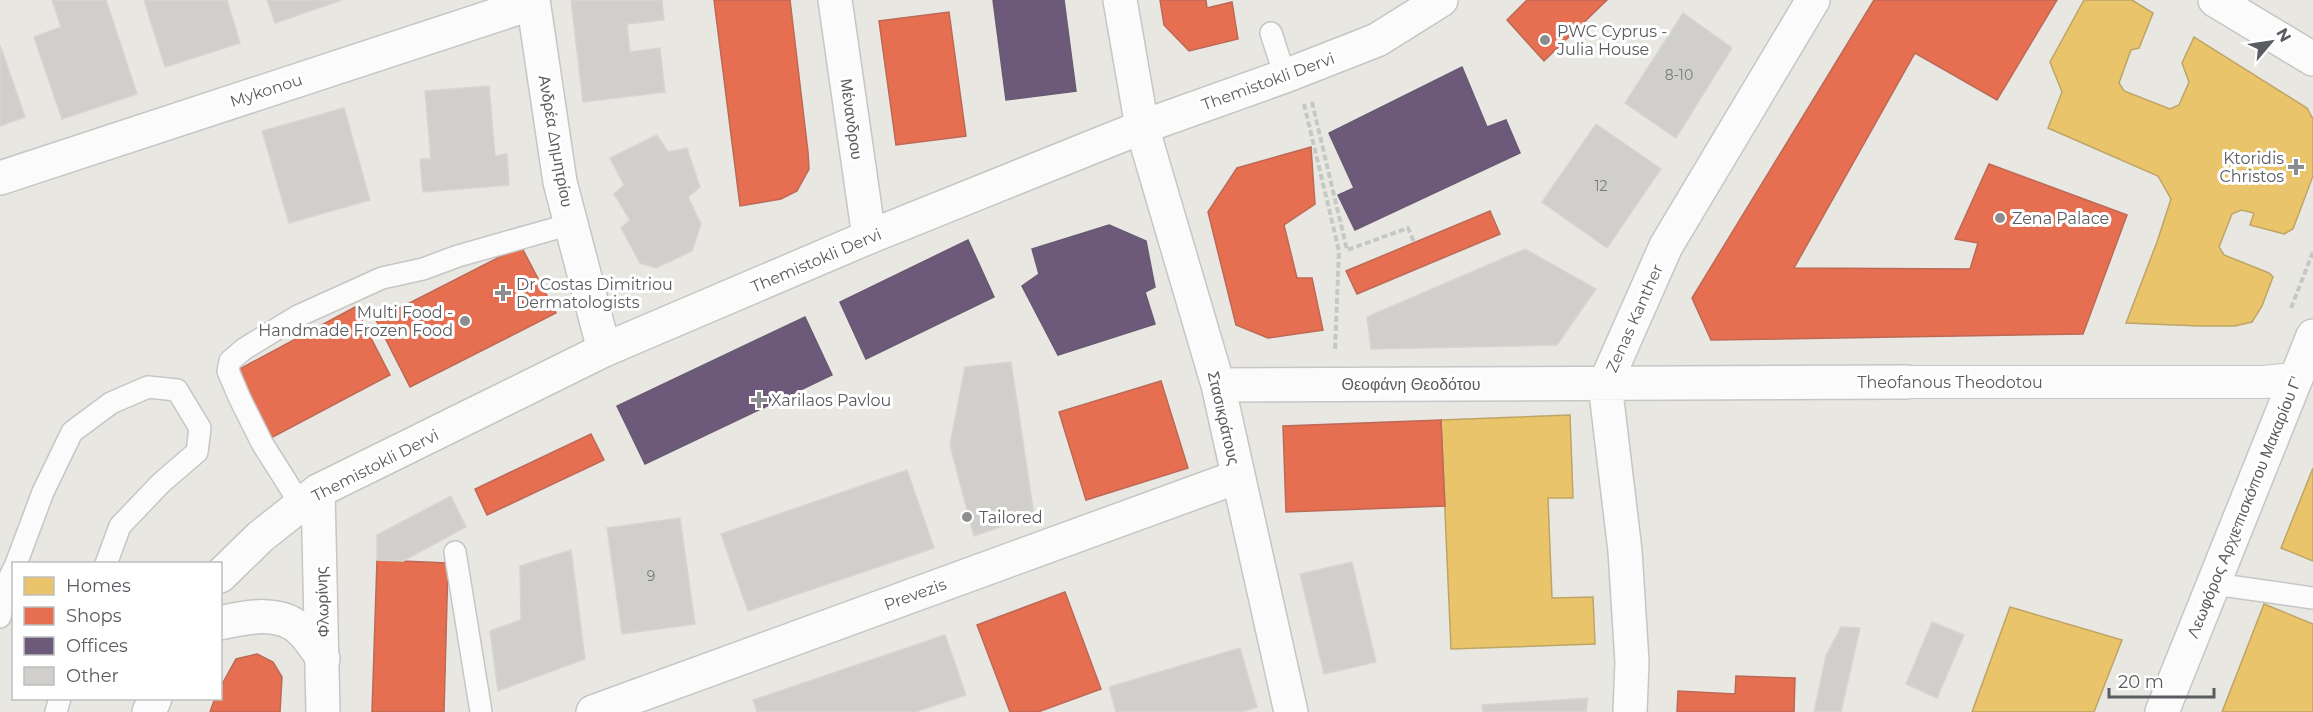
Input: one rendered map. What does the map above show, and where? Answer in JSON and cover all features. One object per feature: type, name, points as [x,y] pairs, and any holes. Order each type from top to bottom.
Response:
[{"type":"street","name":"Μένανδρου","points":[[835,0],[869,237]]},
{"type":"street","name":"Στασικράτους","points":[[1120,0],[1142,127],[1218,385],[1291,712]]},
{"type":"street","name":"Themistokli Dervi","points":[[222,574],[260,537],[310,498],[604,351],[869,237],[1142,127],[1285,76],[1377,40],[1441,0]]},
{"type":"street","name":"Zenas Kanther","points":[[1630,712],[1632,662],[1624,551],[1605,384],[1666,246],[1814,0]]},
{"type":"street","points":[[2215,0],[2313,59]]},
{"type":"street","name":"Mykonou","points":[[0,178],[533,1]]},
{"type":"street","name":"Ανδρέα Δημητρίου","points":[[533,1],[560,182],[604,351]]},
{"type":"street","name":"Λεωφόρος Αρχιεπισκόπου Μακαρίου Γ'","points":[[2162,712],[2313,336]]},
{"type":"street","name":"Theofanous Theodotou","points":[[1605,384],[2263,382],[2295,379]]},
{"type":"street","name":"Θεοφάνη Θεοδότου","points":[[1218,385],[1605,384]]},
{"type":"street","name":"Prevezis","points":[[593,712],[1237,477]]},
{"type":"street","name":"Φλωρίνης","points":[[310,498],[323,659],[323,712]]},
{"type":"street","points":[[222,623],[249,616],[281,619],[302,630],[323,659]]},
{"type":"lane","points":[[1271,33],[1285,76]]},
{"type":"lane","points":[[310,498],[262,443],[228,371],[230,361],[244,349],[297,316],[382,278],[423,270],[458,256],[571,225]]},
{"type":"lane","points":[[16,562],[43,492],[72,432],[111,403],[148,387],[177,390],[200,428],[196,452],[161,483],[120,526],[107,562]]},
{"type":"lane","points":[[454,552],[481,712]]},
{"type":"lane","points":[[0,616],[8,579]]},
{"type":"lane","points":[[2214,584],[2313,598]]},
{"type":"path","points":[[1333,384],[1340,251],[1303,101],[1311,98],[1347,250],[1408,228],[1414,242]]},
{"type":"building: Homes","points":[[2084,0],[2132,0],[2153,13],[2139,48],[2131,50],[2119,83],[2124,91],[2170,109],[2179,105],[2189,82],[2182,63],[2194,37],[2307,108],[2313,119],[2313,176],[2293,229],[2284,234],[2250,225],[2254,213],[2241,210],[2232,214],[2219,247],[2224,255],[2269,273],[2273,277],[2262,306],[2252,322],[2235,326],[2126,323],[2171,199],[2158,176],[2048,128],[2062,92],[2050,62]]},
{"type":"building: Homes","points":[[1570,415],[1573,498],[1548,498],[1552,598],[1593,597],[1595,644],[1451,649],[1441,420]]},
{"type":"building: Homes","points":[[2313,468],[2313,561],[2281,548]]},
{"type":"building: Homes","points":[[2264,604],[2313,624],[2313,712],[2222,712]]},
{"type":"building: Homes","points":[[2010,607],[2122,640],[2094,712],[1972,712]]},
{"type":"building: Shops","points":[[714,0],[790,0],[809,169],[797,191],[781,199],[740,206]]},
{"type":"building: Shops","points":[[1160,0],[1206,0],[1207,8],[1232,2],[1238,39],[1189,51],[1164,25]]},
{"type":"building: Shops","name":"PWC Cyprus - Julia House","points":[[1527,0],[1607,0],[1544,61],[1507,20]]},
{"type":"building: Shops","points":[[1874,0],[2057,0],[1997,100],[1915,53],[1794,268],[1970,269],[1978,243],[1955,239],[1989,164],[2127,215],[2083,334],[1711,340],[1692,298]]},
{"type":"building: Shops","points":[[949,12],[966,136],[896,145],[879,21]]},
{"type":"building: Shops","points":[[1311,147],[1315,204],[1284,225],[1297,278],[1312,278],[1323,330],[1268,338],[1236,325],[1208,212],[1237,168]]},
{"type":"building: Shops","points":[[1490,211],[1500,234],[1357,294],[1346,271]]},
{"type":"building: Shops","points":[[521,246],[556,313],[410,387],[376,320]]},
{"type":"building: Shops","points":[[355,307],[390,375],[269,439],[234,372]]},
{"type":"building: Shops","points":[[1161,381],[1188,468],[1086,500],[1059,412]]},
{"type":"building: Shops","points":[[1441,420],[1445,506],[1286,512],[1283,426]]},
{"type":"building: Shops","points":[[591,434],[604,460],[487,515],[475,489]]},
{"type":"building: Shops","points":[[377,560],[448,563],[444,712],[372,712]]},
{"type":"building: Shops","points":[[1065,592],[1101,689],[1038,712],[1010,712],[977,625]]},
{"type":"building: Shops","points":[[257,654],[273,662],[282,677],[280,712],[210,712],[214,700],[222,700],[222,684],[236,659]]},
{"type":"building: Shops","points":[[1736,676],[1795,678],[1794,712],[1677,712],[1678,691],[1735,694]]},
{"type":"building: Offices","points":[[993,0],[1064,0],[1076,91],[1006,100]]},
{"type":"building: Offices","points":[[1462,67],[1487,127],[1506,120],[1520,153],[1355,230],[1338,195],[1354,188],[1329,133]]},
{"type":"building: Offices","points":[[1109,225],[1146,241],[1155,287],[1145,292],[1155,324],[1058,355],[1022,286],[1039,274],[1032,249]]},
{"type":"building: Offices","points":[[968,240],[994,297],[866,359],[840,302]]},
{"type":"building: Offices","points":[[805,317],[832,375],[645,464],[617,406]]},
{"type":"building: Other","points":[[52,0],[106,0],[137,94],[62,119],[34,37],[61,27]]},
{"type":"building: Other","points":[[144,0],[227,0],[240,43],[165,67]]},
{"type":"building: Other","points":[[267,0],[342,0],[275,23]]},
{"type":"building: Other","points":[[571,0],[662,0],[664,20],[627,24],[630,52],[660,48],[665,92],[583,102]]},
{"type":"building: Other","points":[[1683,13],[1732,48],[1676,138],[1625,103]]},
{"type":"building: Other","points":[[0,45],[25,117],[0,126]]},
{"type":"building: Other","points":[[489,86],[495,156],[507,154],[509,185],[423,192],[420,159],[431,159],[425,91]]},
{"type":"building: Other","points":[[344,108],[370,200],[289,223],[262,131]]},
{"type":"building: Other","points":[[1596,124],[1661,169],[1607,248],[1542,202]]},
{"type":"building: Other","points":[[657,135],[668,152],[687,148],[700,187],[688,197],[701,224],[692,251],[656,268],[640,263],[621,228],[630,220],[614,194],[624,185],[610,158]]},
{"type":"building: Other","points":[[1525,249],[1596,289],[1557,345],[1371,349],[1367,317]]},
{"type":"building: Other","points":[[1011,362],[1034,515],[974,536],[950,445],[965,367]]},
{"type":"building: Other","points":[[907,470],[934,548],[748,611],[721,534]]},
{"type":"building: Other","points":[[451,496],[466,527],[403,561],[377,560],[377,535]]},
{"type":"building: Other","points":[[680,518],[695,624],[622,634],[607,528]]},
{"type":"building: Other","points":[[571,550],[585,659],[498,691],[490,631],[521,620],[520,566]]},
{"type":"building: Other","points":[[1352,562],[1376,662],[1324,674],[1300,574]]},
{"type":"building: Other","points":[[1932,622],[1964,635],[1937,698],[1906,684]]},
{"type":"building: Other","points":[[1841,627],[1860,628],[1841,712],[1814,712],[1826,656]]},
{"type":"building: Other","points":[[945,635],[966,695],[915,712],[757,712],[753,700]]},
{"type":"building: Other","points":[[1240,648],[1257,707],[1241,712],[1116,712],[1109,687]]},
{"type":"building: Other","points":[[1588,698],[1586,712],[1483,712],[1482,705]]},
{"type":"place","name":"PWC Cyprus - Julia House","points":[[1545,40]]},
{"type":"place","name":"Ktoridis Christos","points":[[2296,167]]},
{"type":"place","name":"Zena Palace","points":[[2000,218]]},
{"type":"place","name":"Dr Costas Dimitriou Dermatologists","points":[[503,293]]},
{"type":"place","name":"Multi Food - Handmade Frozen Food","points":[[465,321]]},
{"type":"place","name":"Xarilaos Pavlou","points":[[759,400]]},
{"type":"place","name":"Tailored","points":[[967,517]]}]
